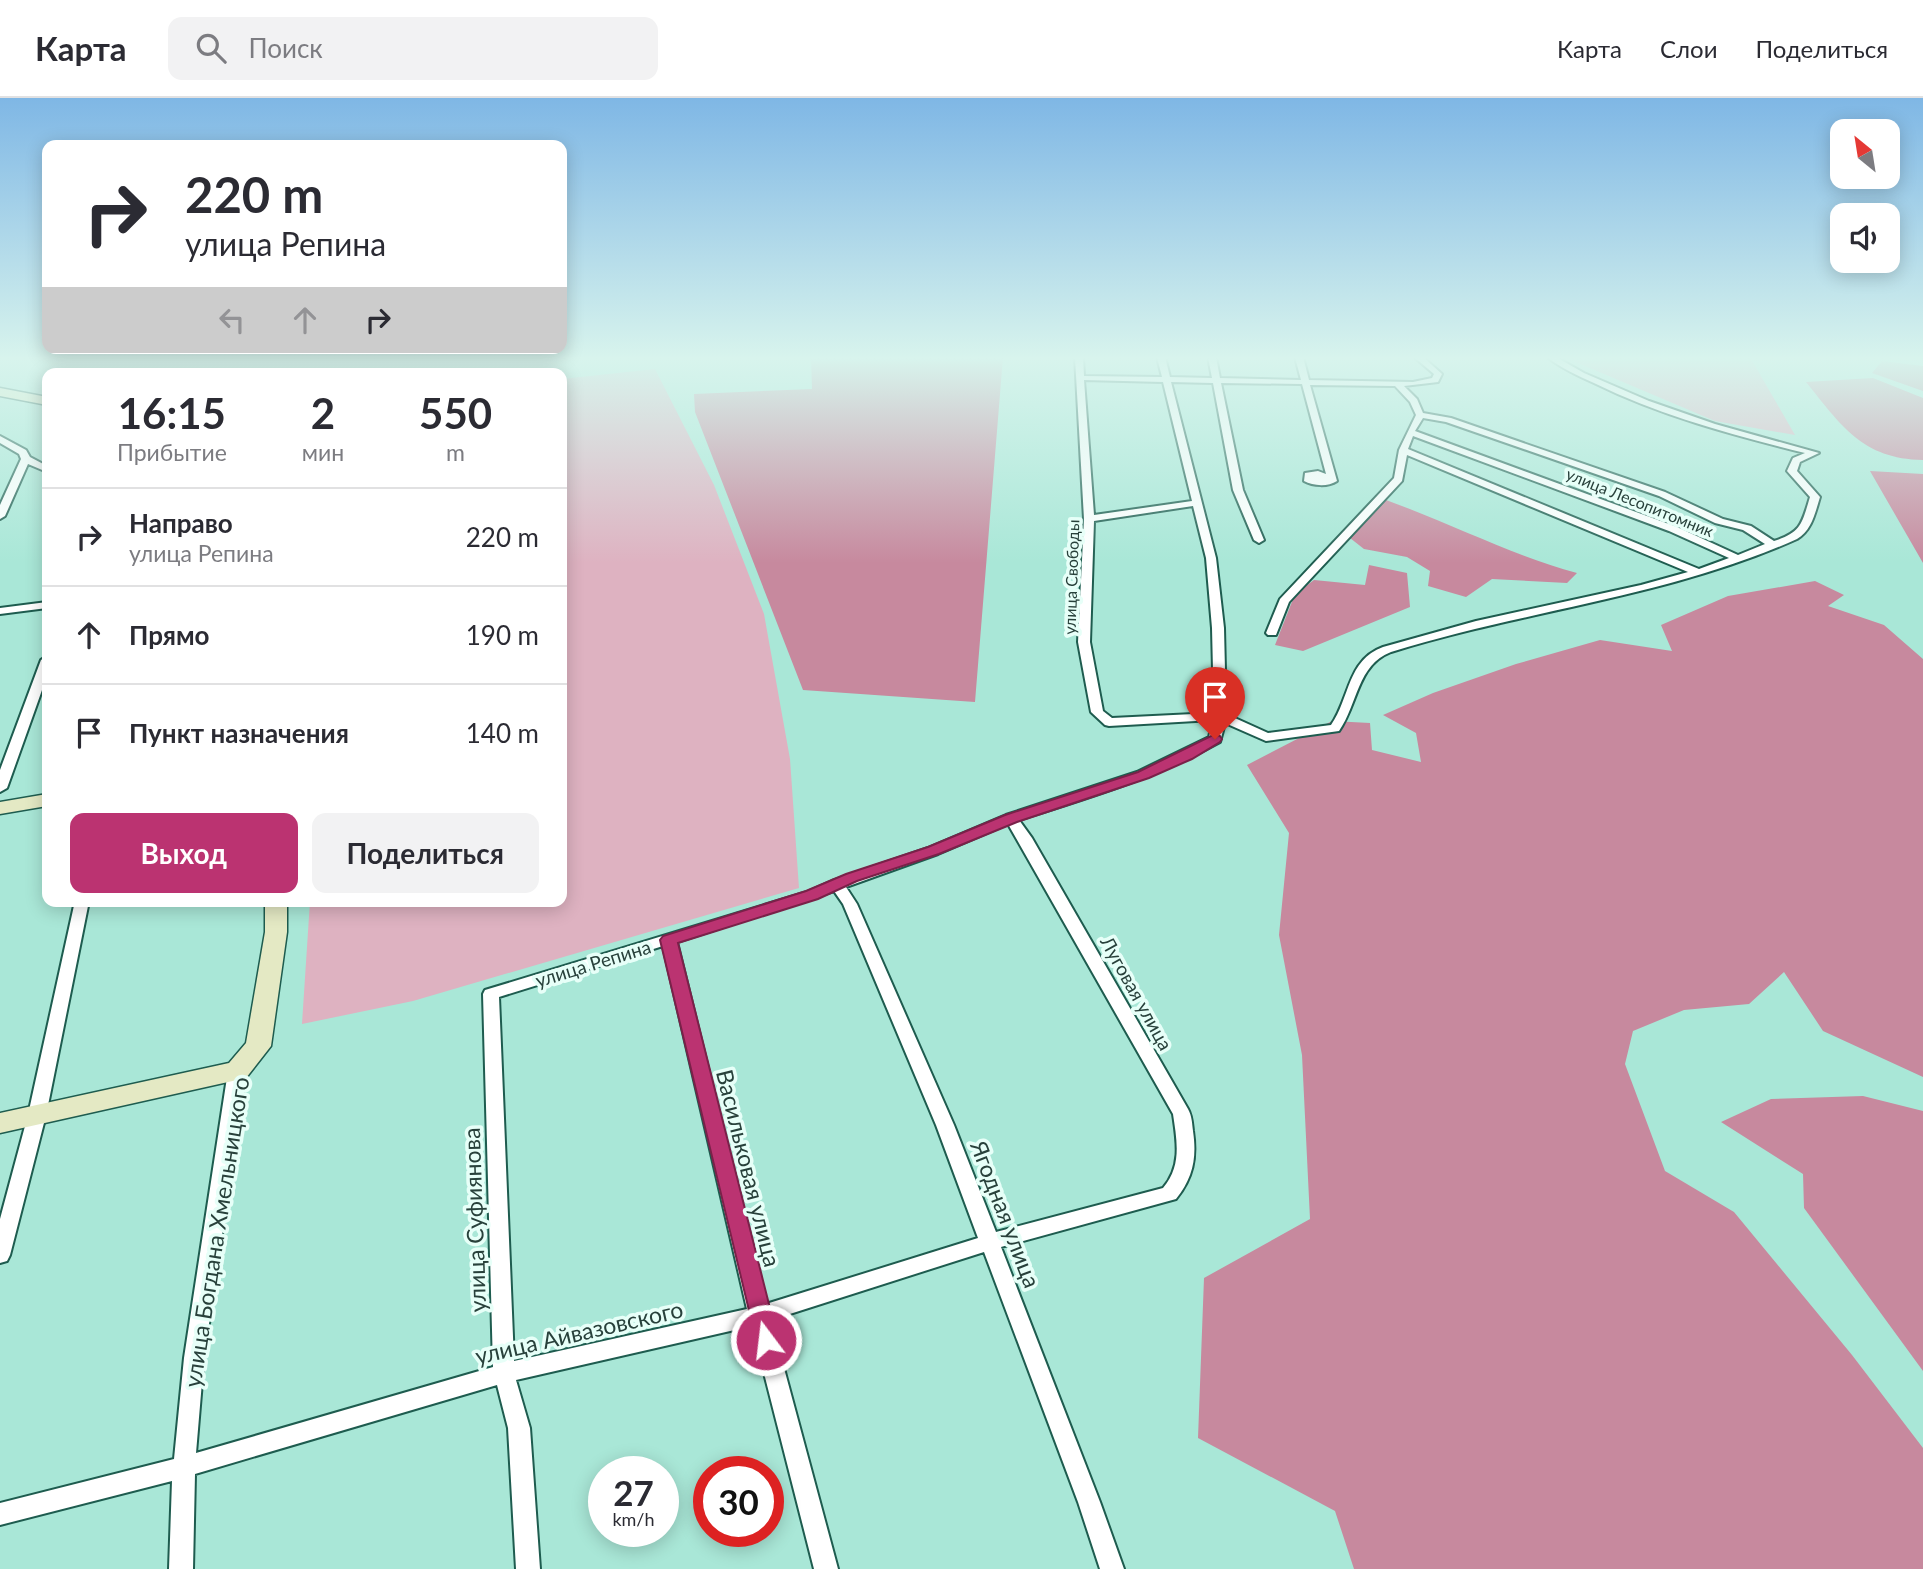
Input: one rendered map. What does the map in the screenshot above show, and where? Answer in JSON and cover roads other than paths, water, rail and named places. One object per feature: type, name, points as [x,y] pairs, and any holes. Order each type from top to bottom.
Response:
[{"type":"street","name":"улица Свободы","points":[[1084,426],[1089,519],[1084,642],[1097,712],[1109,722],[1220,716]]},
{"type":"street","points":[[1177,426],[1211,558],[1218,628],[1220,716],[1266,737],[1335,728],[1343,720],[1362,666],[1375,654],[1472,624],[1555,604],[1666,584],[1739,559],[1800,533],[1808,520],[1815,497],[1792,471],[1796,460],[1814,453],[1713,426]]},
{"type":"street","points":[[1226,426],[1238,490],[1259,540]]},
{"type":"street","points":[[1316,426],[1332,481]]},
{"type":"street","points":[[1272,633],[1284,601],[1399,479],[1403,450],[1414,426]]},
{"type":"street","points":[[1464,426],[1662,494],[1719,521],[1747,528],[1772,544]]},
{"type":"street","name":"улица Лесопитомник","points":[[1410,432],[1673,529],[1739,559]]},
{"type":"street","points":[[0,439],[23,452],[26,459],[42,467]]},
{"type":"street","points":[[1403,450],[1697,572]]},
{"type":"street","points":[[0,516],[26,459]]},
{"type":"street","points":[[1089,519],[1196,503]]},
{"type":"street","points":[[0,611],[42,606]]},
{"type":"street","points":[[0,788],[42,674]]},
{"type":"street","name":"улица Репина","points":[[491,994],[812,895],[933,851],[1011,818],[1143,775],[1187,756],[1215,739],[1220,716]]},
{"type":"street","points":[[0,808],[42,801]]},
{"type":"street","name":"Луговая улица","points":[[1011,818],[1025,838],[1182,1114],[1188,1158],[1180,1183],[1169,1194]]},
{"type":"street","name":"Ягодная улица","points":[[837,884],[850,904],[945,1125],[1090,1502],[1112,1569]]},
{"type":"street","points":[[0,1255],[37,1115],[81,907]]},
{"type":"street","name":"улица Богдана Хмельницкого","points":[[181,1569],[184,1467],[194,1358],[237,1071],[258,1045],[276,932],[276,907]]},
{"type":"street","name":"Васильковая улица","points":[[669,940],[759,1315],[826,1569]]},
{"type":"street","name":"улица Суфиянова","points":[[491,994],[504,1373],[519,1428],[528,1569]]},
{"type":"street","points":[[0,1123],[237,1071]]},
{"type":"street","name":"улица Айвазовского","points":[[0,1514],[184,1467],[504,1373],[759,1315],[990,1242],[1169,1194]]}]
